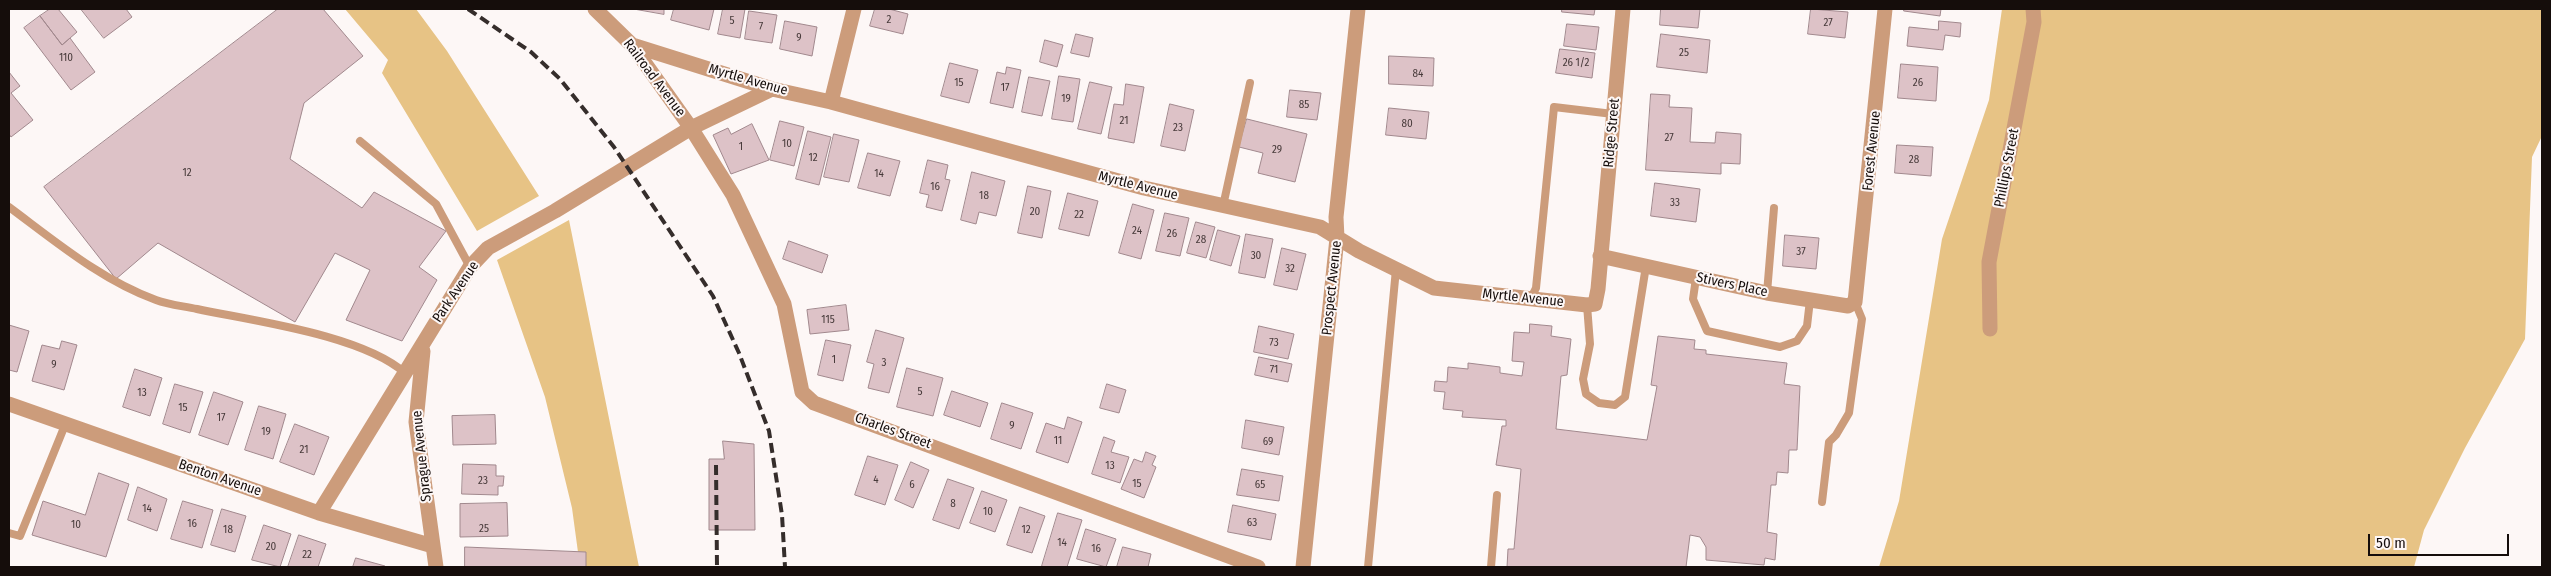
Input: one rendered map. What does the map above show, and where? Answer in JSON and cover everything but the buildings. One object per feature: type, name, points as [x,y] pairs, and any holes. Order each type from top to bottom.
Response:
[{"type":"street","name":"Railroad Avenue","points":[[595,9],[632,45],[691,128]]},
{"type":"street","points":[[831,102],[854,9]]},
{"type":"street","name":"Prospect Avenue","points":[[1303,567],[1337,238],[1336,217],[1358,9]]},
{"type":"street","name":"Ridge Street","points":[[1600,256],[1623,9]]},
{"type":"street","name":"Forest Avenue","points":[[1856,298],[1885,9]]},
{"type":"street","name":"Phillips Street","points":[[1990,329],[1989,262],[2034,22],[2032,9]]},
{"type":"street","name":"Myrtle Avenue","points":[[632,45],[772,89],[831,102],[1144,188],[1320,227],[1337,238],[1434,288],[1586,305]]},
{"type":"street","points":[[691,128],[772,89]]},
{"type":"street","name":"Park Avenue","points":[[319,513],[470,267],[488,248],[580,196],[691,128]]},
{"type":"street","name":"Charles Street","points":[[691,128],[733,195],[784,304],[802,392],[814,403],[1258,567]]},
{"type":"street","points":[[1586,305],[1595,304],[1600,256]]},
{"type":"street","name":"Stivers Place","points":[[1600,256],[1767,293],[1848,306],[1856,298]]},
{"type":"street","name":"Sprague Avenue","points":[[423,345],[416,422],[436,567]]},
{"type":"street","name":"Benton Avenue","points":[[9,404],[319,513],[433,546]]},
{"type":"lane","points":[[1223,206],[1250,83]]},
{"type":"lane","points":[[1531,298],[1536,288],[1554,107],[1614,114]]},
{"type":"lane","points":[[360,141],[436,204],[470,267]]},
{"type":"lane","points":[[9,207],[103,275],[157,300],[330,338],[366,350],[398,366],[405,373]]},
{"type":"lane","points":[[1767,293],[1774,208]]},
{"type":"lane","points":[[1586,305],[1590,344],[1583,379],[1586,394],[1599,404],[1615,405],[1626,397],[1646,266]]},
{"type":"lane","points":[[1368,567],[1396,269]]},
{"type":"lane","points":[[1696,278],[1693,299],[1707,331],[1780,347],[1797,341],[1807,326],[1810,300]]},
{"type":"lane","points":[[1822,502],[1829,442],[1836,435],[1849,413],[1862,319],[1856,298]]},
{"type":"lane","points":[[9,533],[20,536],[65,425]]},
{"type":"lane","points":[[1491,567],[1497,494]]},
{"type":"shaded area","points":[[345,9],[416,9],[447,51],[539,196],[477,231],[382,73],[388,60]]},
{"type":"shaded area","points":[[2002,9],[2542,9],[2542,136],[2532,157],[2525,339],[2465,448],[2424,530],[2414,567],[1879,567],[1899,501],[1942,239],[1989,100]]},
{"type":"shaded area","points":[[569,220],[639,567],[580,567],[572,508],[545,397],[497,260]]},
{"type":"railway","points":[[468,9],[531,52],[560,79],[614,147],[713,296],[739,353],[769,431],[782,515],[785,567]]},
{"type":"railway","points":[[716,465],[717,567]]}]
